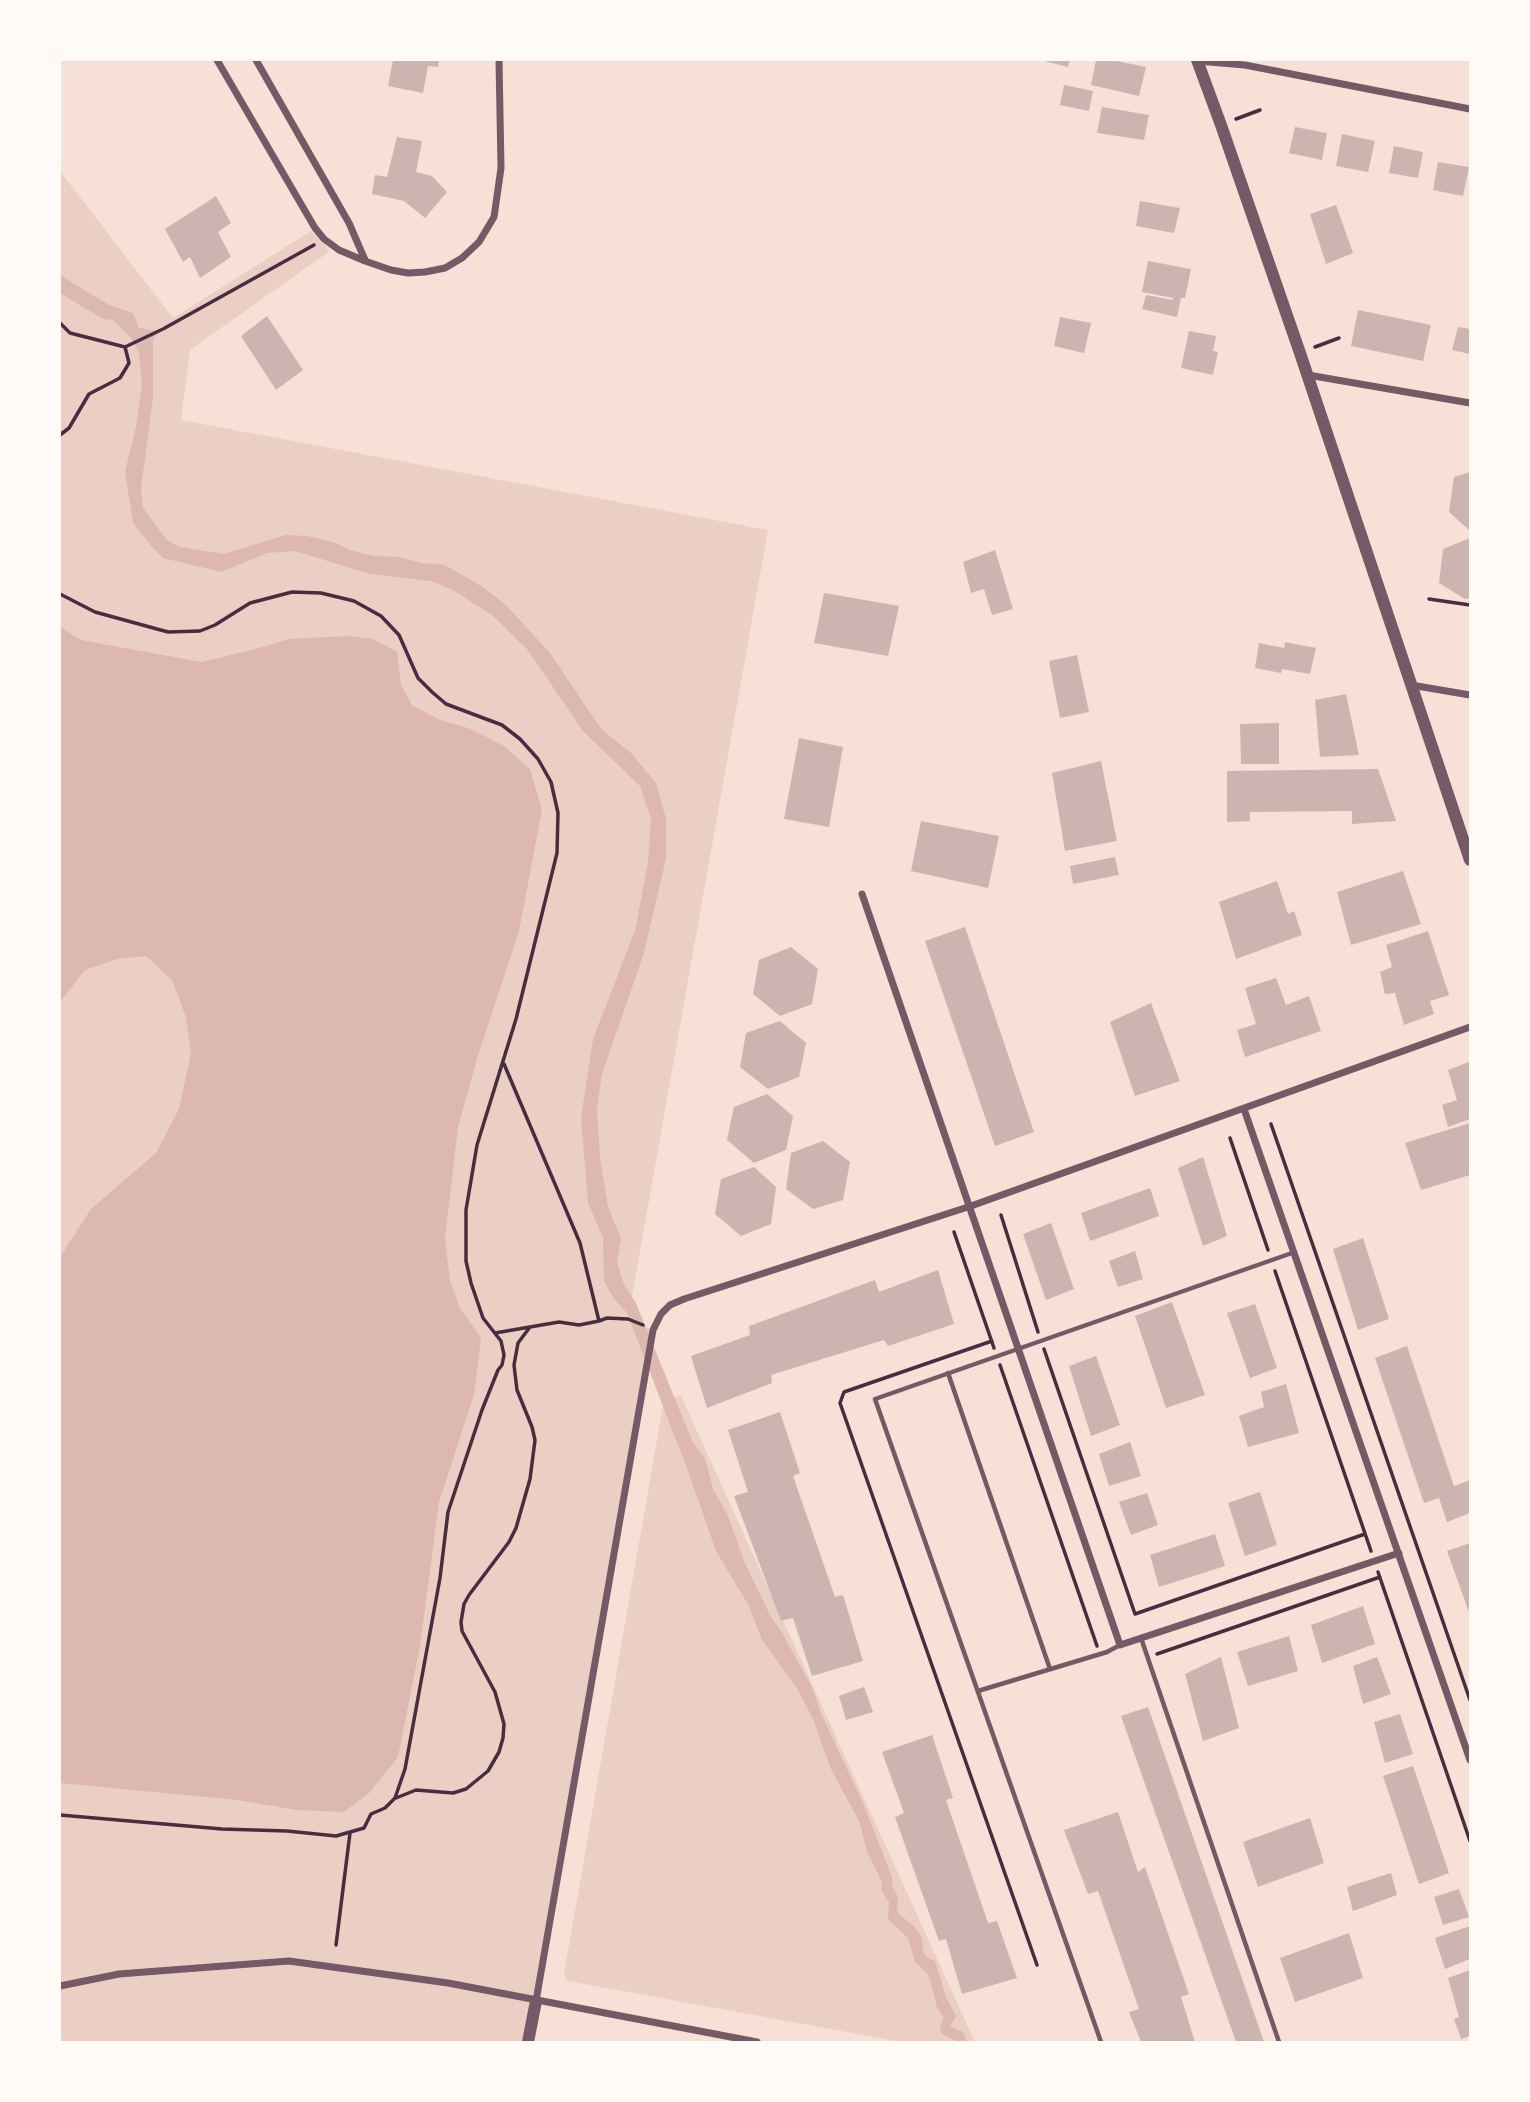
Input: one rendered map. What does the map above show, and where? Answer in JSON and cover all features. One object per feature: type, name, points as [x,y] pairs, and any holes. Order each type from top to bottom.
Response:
[{"type":"street","points":[[218,60],[324,239],[339,250],[365,261],[408,273],[444,268],[462,258],[489,228],[500,189],[499,60]]},
{"type":"street","points":[[256,60],[349,223],[365,261]]},
{"type":"street","points":[[1471,109],[1245,65],[1197,60],[1300,353],[1471,860]]},
{"type":"street","points":[[1307,375],[1471,403]]},
{"type":"street","points":[[1410,685],[1471,695]]},
{"type":"street","points":[[862,894],[1120,1645],[1399,1553]]},
{"type":"street","points":[[528,2042],[653,1330],[661,1314],[684,1299],[971,1206],[1471,1027]]},
{"type":"street","points":[[1244,1109],[1471,1760]]},
{"type":"street","points":[[60,1986],[119,1974],[289,1961],[448,1983],[757,2042]]},
{"type":"lane","points":[[1101,2042],[875,1399],[1293,1253]]},
{"type":"lane","points":[[948,1373],[1050,1669]]},
{"type":"lane","points":[[1141,1638],[1279,2042]]},
{"type":"lane","points":[[978,1690],[1100,1654],[1120,1645]]},
{"type":"path","points":[[1221,125],[1260,110]]},
{"type":"path","points":[[60,323],[70,333],[125,347],[324,239]]},
{"type":"path","points":[[1300,353],[1339,338]]},
{"type":"path","points":[[60,435],[69,428],[89,394],[120,378],[129,363],[125,347]]},
{"type":"path","points":[[60,594],[95,612],[169,632],[200,631],[234,615],[250,603],[292,592],[321,593],[354,601],[380,615],[399,635],[418,678],[432,692],[446,704],[502,725],[520,739],[538,759],[551,782],[558,813],[556,853],[503,1062],[477,1145],[466,1210],[466,1261],[477,1304],[488,1326],[501,1341],[504,1355],[482,1410],[448,1512],[440,1578],[405,1769],[395,1798]]},
{"type":"path","points":[[1429,599],[1471,605]]},
{"type":"path","points":[[503,1062],[580,1243],[599,1321]]},
{"type":"path","points":[[1271,1124],[1471,1700]]},
{"type":"path","points":[[1230,1138],[1471,1841]]},
{"type":"path","points":[[1001,1215],[1041,1341],[1135,1614],[1365,1534]]},
{"type":"path","points":[[954,1232],[1100,1654]]},
{"type":"path","points":[[495,1333],[559,1322],[579,1325],[607,1318],[628,1319],[653,1330]]},
{"type":"path","points":[[60,1815],[336,1836],[364,1828],[371,1814],[384,1808],[395,1798],[416,1790],[453,1793],[466,1789],[488,1771],[502,1745],[504,1724],[481,1664],[462,1632],[461,1622],[464,1604],[469,1595],[509,1542],[516,1528],[530,1479],[535,1440],[517,1390],[514,1365],[518,1343],[530,1327]]},
{"type":"path","points":[[992,1341],[844,1392],[840,1403],[1037,1965]]},
{"type":"path","points":[[1148,1658],[1380,1577]]},
{"type":"path","points":[[336,1945],[350,1833]]},
{"type":"shaded area","points":[[60,171],[173,318],[311,231],[330,251],[190,350],[181,420],[768,530],[628,1319],[653,1330],[528,2042],[60,2042]]},
{"type":"shaded area","points":[[60,275],[109,305],[133,313],[139,328],[157,331],[153,341],[153,398],[141,488],[143,508],[167,540],[180,547],[224,554],[286,535],[307,536],[374,556],[445,565],[505,604],[550,653],[601,729],[631,753],[656,783],[666,819],[666,859],[643,956],[602,1074],[597,1108],[600,1158],[608,1207],[621,1239],[617,1262],[624,1285],[636,1303],[693,1443],[705,1458],[713,1489],[728,1516],[744,1561],[771,1617],[812,1687],[821,1713],[864,1805],[892,1877],[892,1885],[898,1897],[897,1910],[915,1927],[922,1938],[923,1951],[928,1958],[935,1961],[946,1997],[956,2016],[950,2026],[963,2032],[967,2042],[957,2042],[941,2033],[940,2025],[944,2018],[937,2008],[931,1983],[927,1973],[915,1962],[908,1938],[888,1919],[889,1902],[881,1890],[882,1884],[866,1849],[860,1823],[830,1767],[813,1719],[797,1688],[762,1640],[749,1606],[716,1551],[627,1313],[614,1299],[604,1281],[603,1238],[588,1203],[581,1118],[593,1039],[635,931],[648,862],[651,819],[640,786],[583,731],[527,649],[492,615],[453,590],[431,581],[370,574],[295,551],[267,553],[222,572],[163,558],[133,523],[125,472],[136,427],[142,385],[139,353],[132,339],[113,320],[103,319],[60,293]]},
{"type":"shaded area","points":[[60,627],[81,640],[201,662],[289,639],[348,636],[373,639],[397,652],[401,685],[412,705],[440,720],[471,729],[504,746],[530,769],[542,810],[519,931],[458,1127],[445,1238],[450,1281],[460,1308],[481,1338],[474,1395],[439,1502],[420,1646],[398,1757],[369,1793],[344,1812],[297,1810],[237,1800],[60,1783],[60,1257],[91,1209],[156,1153],[179,1109],[191,1053],[186,1017],[172,980],[146,956],[117,959],[85,970],[60,1002]]},
{"type":"shaded area","points":[[681,1396],[975,2042],[901,2042],[568,1981],[564,1974],[664,1399]]},
{"type":"building","points":[[393,60],[439,60],[438,67],[428,66],[423,93],[388,86]]},
{"type":"building","points":[[1040,60],[1070,60],[1068,67]]},
{"type":"building","points":[[1096,60],[1112,60],[1146,67],[1139,96],[1091,85]]},
{"type":"building","points":[[1064,85],[1093,91],[1089,111],[1060,105]]},
{"type":"building","points":[[1102,107],[1149,115],[1144,140],[1097,133]]},
{"type":"building","points":[[1295,127],[1327,133],[1322,160],[1289,153]]},
{"type":"building","points":[[1342,134],[1375,141],[1368,172],[1336,166]]},
{"type":"building","points":[[397,137],[422,141],[416,172],[432,176],[447,192],[425,218],[404,201],[372,194],[375,175],[387,177]]},
{"type":"building","points":[[1394,146],[1423,152],[1418,178],[1389,173]]},
{"type":"building","points":[[1438,162],[1469,167],[1463,196],[1433,190]]},
{"type":"building","points":[[216,196],[231,223],[218,232],[231,257],[200,278],[190,257],[183,262],[165,229]]},
{"type":"building","points":[[1140,201],[1180,208],[1174,233],[1136,226]]},
{"type":"building","points":[[1336,205],[1353,253],[1326,264],[1310,214]]},
{"type":"building","points":[[1148,261],[1191,269],[1185,298],[1181,298],[1177,317],[1142,309],[1146,295],[1173,300],[1142,292]]},
{"type":"building","points":[[1358,310],[1431,325],[1423,361],[1351,346]]},
{"type":"building","points":[[267,316],[303,370],[276,390],[241,336]]},
{"type":"building","points":[[1060,317],[1091,323],[1084,353],[1054,346]]},
{"type":"building","points":[[1458,327],[1470,329],[1470,354],[1452,350]]},
{"type":"building","points":[[1189,331],[1216,336],[1213,351],[1218,352],[1213,375],[1181,368]]},
{"type":"building","points":[[1470,472],[1470,531],[1449,512],[1454,477]]},
{"type":"building","points":[[1470,538],[1470,598],[1465,599],[1439,583],[1443,549]]},
{"type":"building","points":[[995,550],[1013,609],[992,615],[984,589],[971,593],[963,562]]},
{"type":"building","points":[[824,593],[899,606],[888,656],[814,643]]},
{"type":"building","points":[[1285,642],[1316,648],[1310,674],[1282,669],[1281,673],[1255,668],[1259,643],[1284,648]]},
{"type":"building","points":[[1077,655],[1089,712],[1060,718],[1049,661]]},
{"type":"building","points":[[1346,694],[1359,755],[1320,757],[1315,700]]},
{"type":"building","points":[[1279,723],[1279,764],[1241,764],[1240,724]]},
{"type":"building","points":[[799,738],[843,747],[829,827],[784,819]]},
{"type":"building","points":[[1101,761],[1117,841],[1065,851],[1052,773]]},
{"type":"building","points":[[1378,769],[1396,821],[1352,824],[1352,811],[1250,812],[1250,821],[1227,822],[1227,771]]},
{"type":"building","points":[[921,821],[999,836],[988,888],[911,871]]},
{"type":"building","points":[[1115,857],[1119,875],[1073,884],[1070,866]]},
{"type":"building","points":[[1403,871],[1421,924],[1351,945],[1337,892]]},
{"type":"building","points":[[1277,881],[1288,914],[1294,911],[1302,935],[1236,959],[1219,902]]},
{"type":"building","points":[[965,927],[1034,1132],[995,1146],[925,941]]},
{"type":"building","points":[[1428,931],[1449,995],[1430,1001],[1434,1014],[1404,1025],[1395,993],[1385,994],[1380,972],[1392,967],[1386,945]]},
{"type":"building","points":[[791,947],[818,969],[812,1004],[780,1016],[753,994],[759,960]]},
{"type":"building","points":[[1276,978],[1286,1005],[1309,996],[1321,1031],[1245,1057],[1237,1030],[1256,1024],[1245,988]]},
{"type":"building","points":[[1151,1003],[1180,1081],[1135,1096],[1110,1022]]},
{"type":"building","points":[[780,1021],[806,1043],[799,1077],[768,1089],[740,1067],[746,1033]]},
{"type":"building","points":[[1469,1062],[1470,1119],[1448,1127],[1442,1105],[1457,1100],[1448,1070]]},
{"type":"building","points":[[767,1094],[793,1116],[786,1150],[754,1163],[727,1140],[734,1107]]},
{"type":"building","points":[[1470,1123],[1470,1175],[1421,1190],[1405,1143]]},
{"type":"building","points":[[823,1141],[850,1162],[843,1200],[813,1209],[786,1189],[791,1153]]},
{"type":"building","points":[[1203,1157],[1227,1236],[1203,1246],[1178,1168]]},
{"type":"building","points":[[754,1167],[776,1187],[771,1224],[741,1236],[715,1214],[721,1179]]},
{"type":"building","points":[[1150,1188],[1159,1216],[1090,1241],[1081,1213]]},
{"type":"building","points":[[1051,1223],[1074,1289],[1046,1300],[1023,1234]]},
{"type":"building","points":[[1363,1238],[1389,1319],[1358,1330],[1333,1249]]},
{"type":"building","points":[[1135,1251],[1143,1279],[1118,1287],[1109,1261]]},
{"type":"building","points":[[938,1270],[954,1324],[888,1346],[884,1340],[771,1375],[772,1383],[707,1408],[691,1356],[750,1335],[749,1326],[875,1280],[879,1292]]},
{"type":"building","points":[[1172,1302],[1205,1395],[1166,1408],[1135,1316]]},
{"type":"building","points":[[1255,1304],[1277,1368],[1250,1378],[1227,1313]]},
{"type":"building","points":[[1407,1346],[1454,1486],[1470,1480],[1470,1513],[1447,1522],[1439,1498],[1424,1503],[1375,1358]]},
{"type":"building","points":[[1096,1356],[1120,1425],[1091,1436],[1069,1366]]},
{"type":"building","points":[[1286,1384],[1299,1433],[1248,1447],[1239,1416],[1264,1407],[1261,1392]]},
{"type":"building","points":[[780,1412],[800,1473],[793,1476],[835,1597],[843,1595],[863,1661],[812,1676],[793,1618],[781,1621],[734,1496],[748,1492],[728,1430]]},
{"type":"building","points":[[1130,1442],[1141,1476],[1109,1486],[1099,1454]]},
{"type":"building","points":[[1260,1492],[1277,1545],[1245,1556],[1228,1503]]},
{"type":"building","points":[[1147,1493],[1158,1525],[1131,1535],[1119,1502]]},
{"type":"building","points":[[1215,1534],[1225,1566],[1159,1587],[1150,1555]]},
{"type":"building","points":[[1470,1543],[1470,1615],[1447,1551]]},
{"type":"building","points":[[1363,1606],[1375,1644],[1322,1663],[1311,1625]]},
{"type":"building","points":[[1289,1636],[1298,1671],[1248,1686],[1237,1652]]},
{"type":"building","points":[[1221,1657],[1239,1728],[1203,1741],[1185,1674]]},
{"type":"building","points":[[1377,1657],[1391,1694],[1363,1704],[1353,1666]]},
{"type":"building","points":[[864,1687],[873,1712],[846,1720],[839,1696]]},
{"type":"building","points":[[1148,1707],[1264,2042],[1236,2042],[1121,1716]]},
{"type":"building","points":[[1400,1714],[1413,1754],[1385,1763],[1374,1722]]},
{"type":"building","points":[[932,1735],[953,1798],[946,1800],[988,1923],[997,1921],[1017,1978],[962,1994],[946,1939],[939,1941],[895,1817],[904,1813],[882,1752]]},
{"type":"building","points":[[1413,1766],[1449,1873],[1419,1884],[1383,1776]]},
{"type":"building","points":[[1118,1812],[1138,1872],[1145,1867],[1189,1994],[1181,1997],[1195,2042],[1141,2042],[1129,2012],[1139,2009],[1098,1891],[1088,1894],[1064,1830]]},
{"type":"building","points":[[1310,1818],[1324,1863],[1258,1887],[1243,1842]]},
{"type":"building","points":[[1391,1873],[1397,1895],[1353,1911],[1347,1887]]},
{"type":"building","points":[[1459,1889],[1469,1917],[1443,1925],[1434,1897]]},
{"type":"building","points":[[1470,1926],[1470,1959],[1445,1969],[1435,1938]]},
{"type":"building","points":[[1349,1933],[1363,1978],[1295,2002],[1280,1958]]},
{"type":"building","points":[[1470,1970],[1470,2036],[1461,2039],[1454,2019],[1459,2017],[1448,1978]]}]
